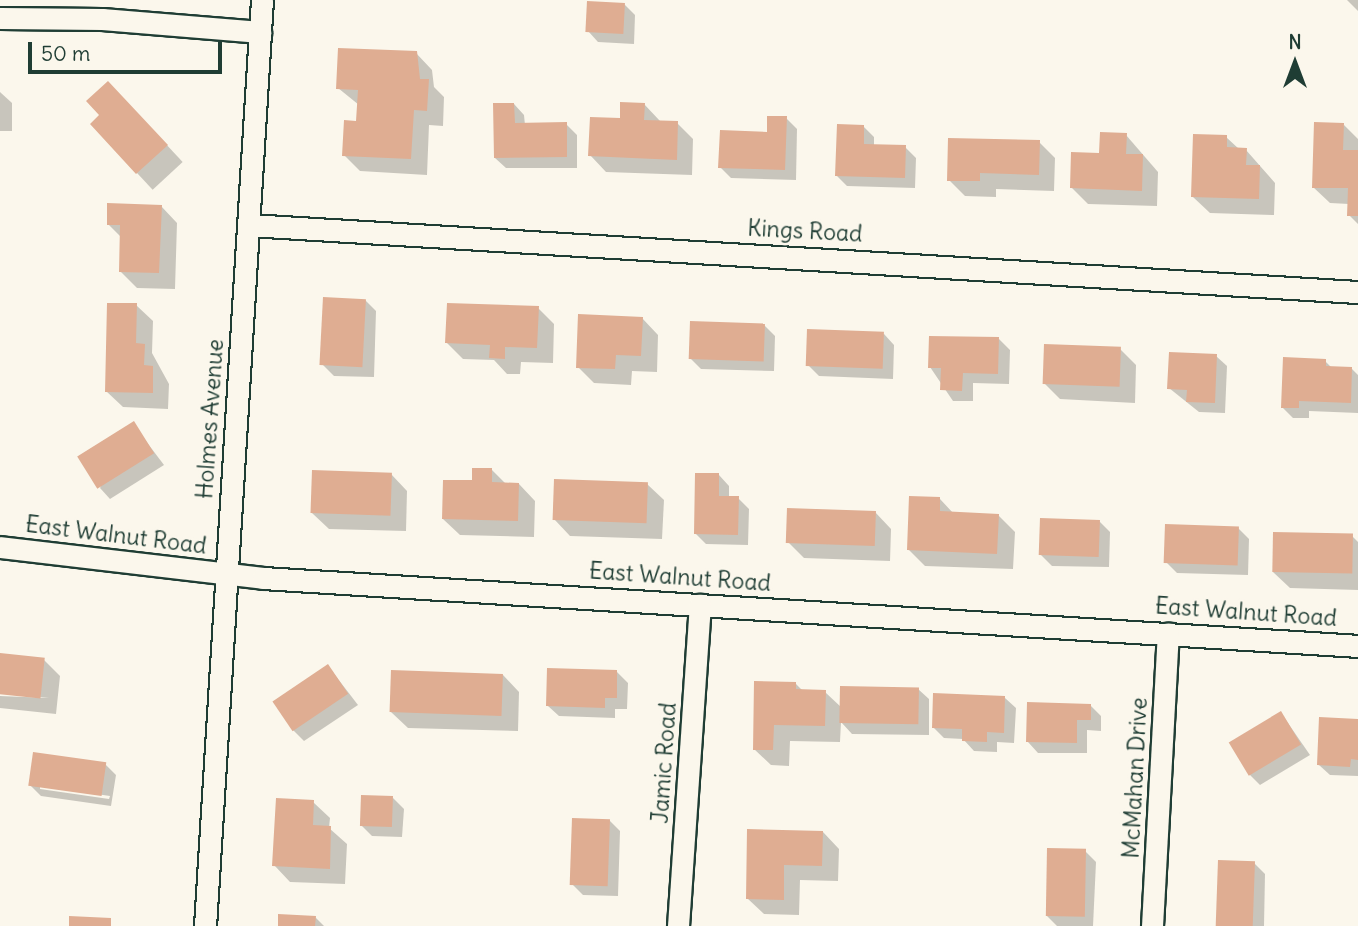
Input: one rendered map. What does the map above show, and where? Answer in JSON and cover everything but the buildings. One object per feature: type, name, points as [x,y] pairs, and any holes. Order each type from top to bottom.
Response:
[{"type":"street","name":"Holmes Avenue","points":[[205,926],[262,0]]},
{"type":"street","points":[[0,18],[102,19],[260,32]]},
{"type":"street","name":"Kings Road","points":[[248,225],[1358,292]]},
{"type":"street","name":"East Walnut Road","points":[[0,547],[226,574],[1358,646]]},
{"type":"street","name":"Jamic Road","points":[[678,926],[700,605]]},
{"type":"street","name":"McMahan Drive","points":[[1152,926],[1168,634]]}]
